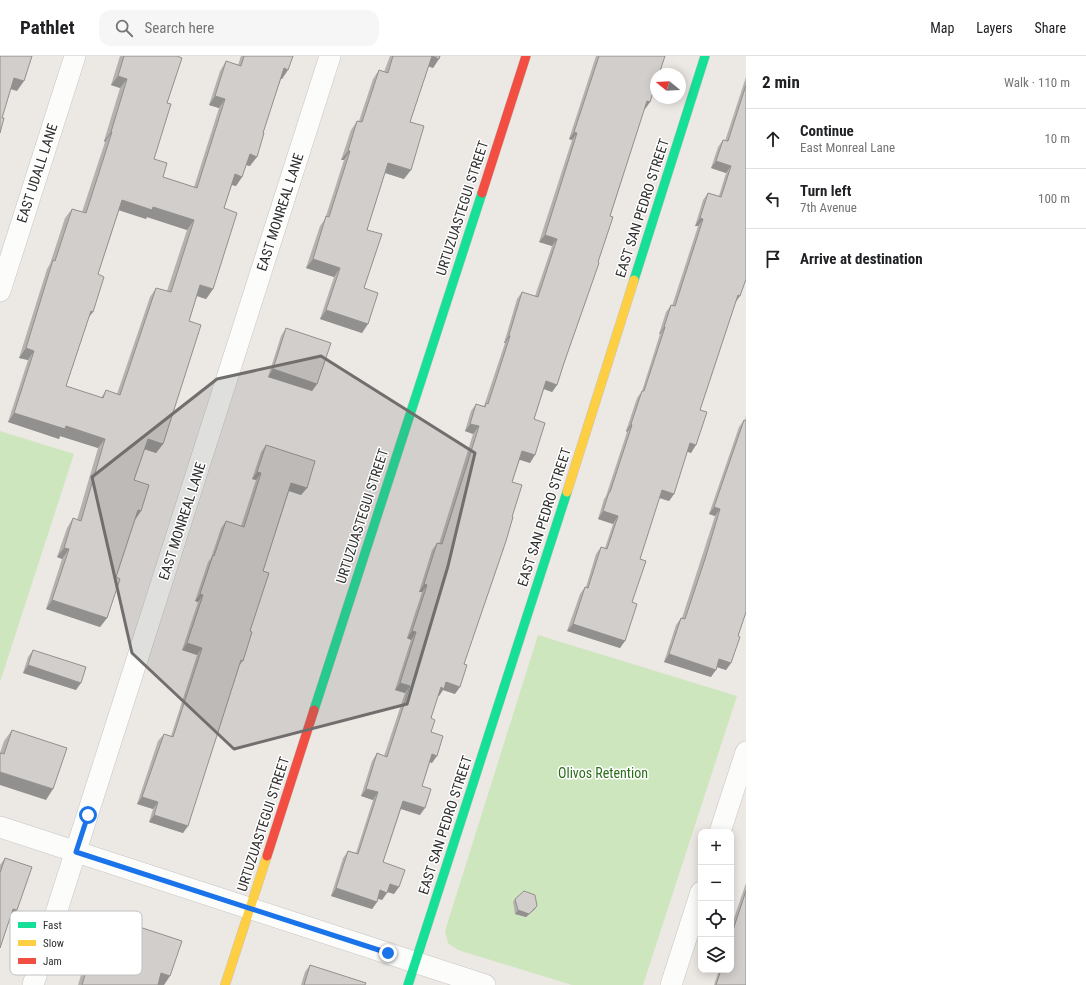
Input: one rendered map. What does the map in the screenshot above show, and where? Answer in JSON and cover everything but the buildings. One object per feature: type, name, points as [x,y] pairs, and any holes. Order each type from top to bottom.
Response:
[{"type":"main road","name":"URTUZUASTEGUI STREET","points":[[225,985],[526,56]]},
{"type":"main road","name":"EAST SAN PEDRO STREET","points":[[408,985],[705,56]]},
{"type":"street","name":"EAST UDALL LANE","points":[[0,291],[75,56]]},
{"type":"street","name":"EAST MONREAL LANE","points":[[57,911],[330,56]]},
{"type":"street","points":[[721,829],[746,752]]},
{"type":"street","points":[[0,827],[485,985]]},
{"type":"street","points":[[671,985],[698,901]]},
{"type":"street","name":"EAST MONREAL LANE","points":[[33,985],[36,975]]},
{"type":"highlighted area","points":[[321,356],[475,453],[448,566],[407,704],[234,749],[132,653],[92,477],[217,379]]},
{"type":"green space","points":[[0,431],[74,454],[0,682]]},
{"type":"green space","name":"Olivos Retention","points":[[538,635],[737,696],[643,985],[572,985],[458,950],[448,943],[445,931]]},
{"type":"traffic: fast","points":[[634,280],[705,56]]},
{"type":"traffic: fast","points":[[314,710],[482,193]]},
{"type":"traffic: fast","points":[[408,985],[567,492]]},
{"type":"traffic: slow","points":[[567,492],[634,280]]},
{"type":"traffic: slow","points":[[225,985],[267,856]]},
{"type":"traffic: jam","points":[[482,193],[526,56]]},
{"type":"traffic: jam","points":[[267,856],[314,710]]},
{"type":"route","points":[[88,815],[76,852],[388,953]]}]
